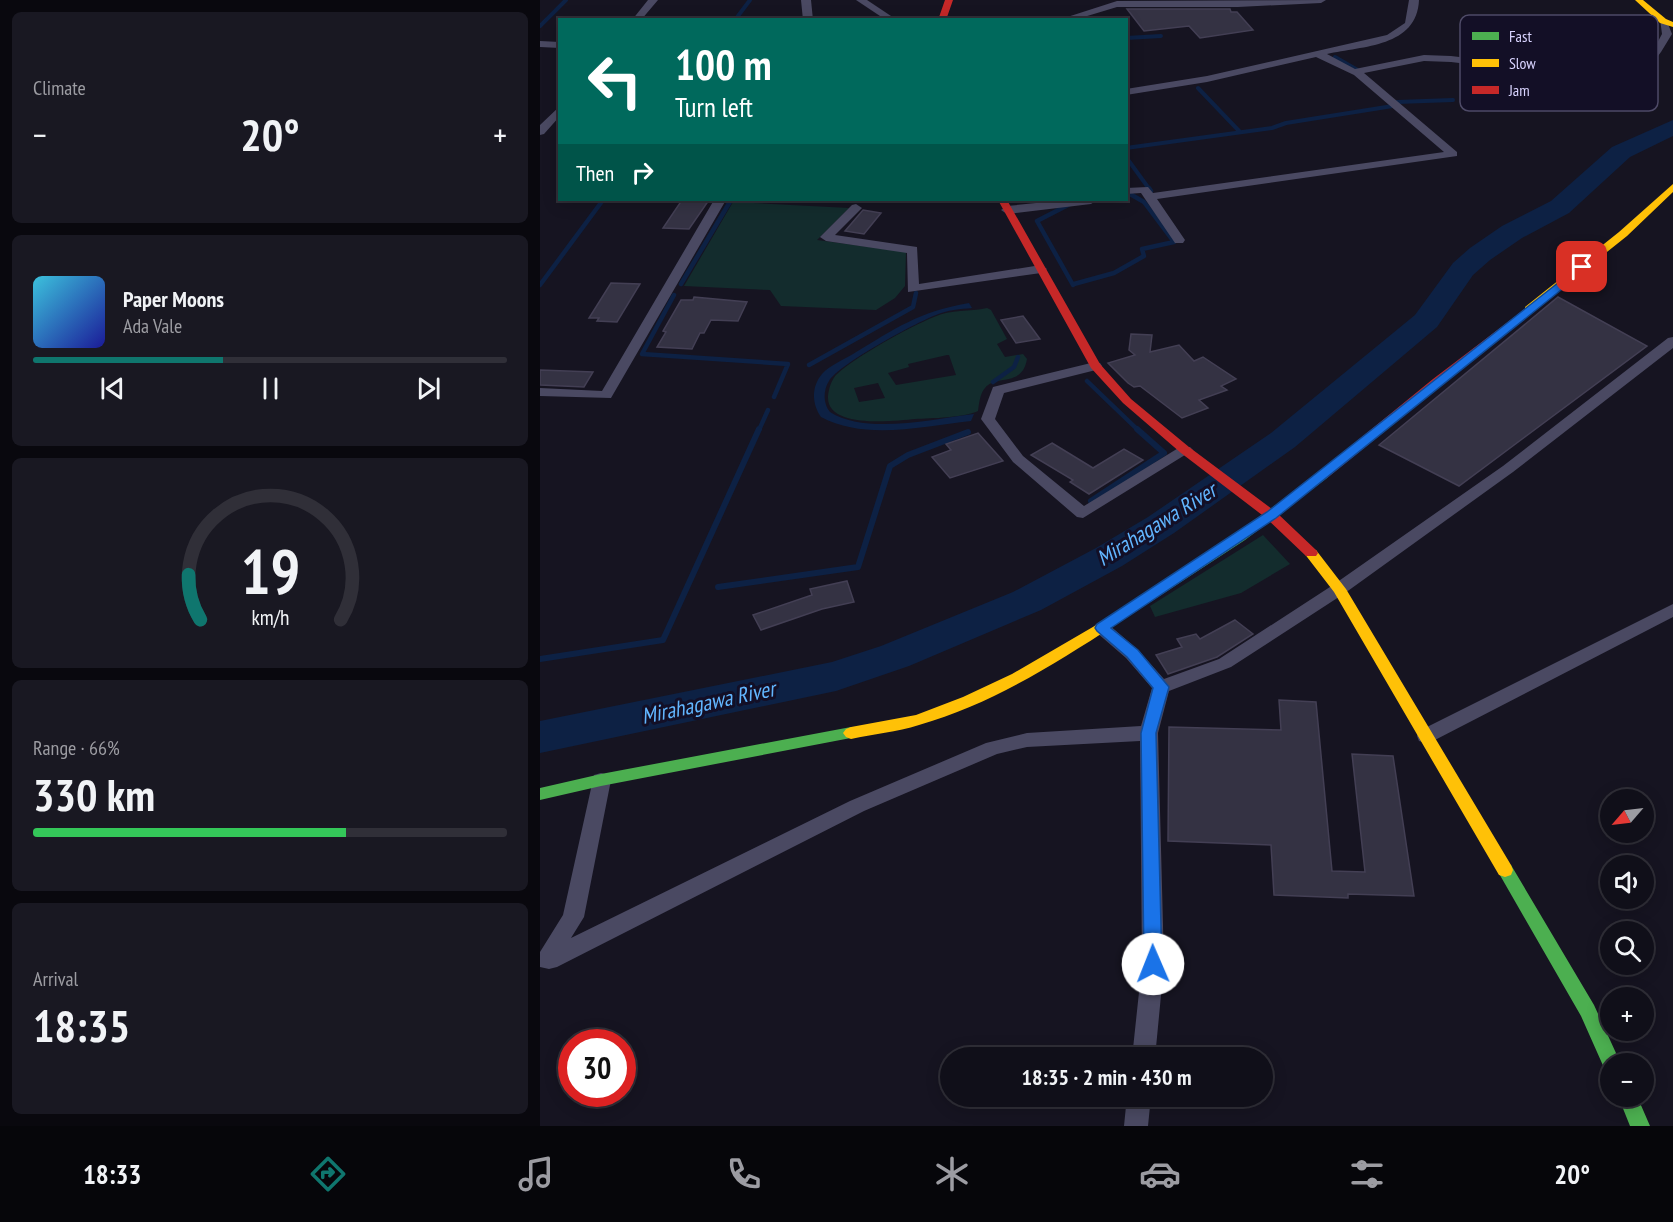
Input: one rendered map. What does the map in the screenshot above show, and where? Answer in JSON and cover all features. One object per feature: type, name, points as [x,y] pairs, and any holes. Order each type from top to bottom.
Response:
[{"type":"street","points":[[638,18],[653,0]]},
{"type":"street","points":[[806,0],[808,18]]},
{"type":"street","points":[[861,0],[890,18]]},
{"type":"street","points":[[943,18],[950,0]]},
{"type":"street","points":[[1069,18],[1117,4],[1320,0]]},
{"type":"street","points":[[1128,92],[1207,79],[1397,34],[1406,29],[1414,17],[1413,0]]},
{"type":"street","points":[[1640,0],[1668,23],[1667,34],[1658,50]]},
{"type":"street","points":[[540,44],[558,45]]},
{"type":"street","points":[[1149,197],[1453,154],[1357,72],[1318,54]]},
{"type":"street","points":[[1357,72],[1425,58],[1460,60]]},
{"type":"street","points":[[540,132],[558,111]]},
{"type":"street","points":[[540,794],[601,780],[917,720],[958,706],[1017,677],[1102,628],[1271,515],[1461,362],[1551,293],[1645,215],[1673,187]]},
{"type":"street","points":[[1128,191],[1144,189],[1179,240]]},
{"type":"street","points":[[540,392],[606,394],[719,201]]},
{"type":"street","points":[[1074,201],[1004,205],[1095,366],[1127,401],[1189,453],[1271,515],[1318,559],[1339,590],[1588,1011],[1607,1053]]},
{"type":"street","points":[[856,208],[826,237],[913,250],[913,289],[1041,269]]},
{"type":"street","points":[[1161,687],[1225,663],[1339,590],[1508,469],[1673,341]]},
{"type":"street","points":[[1095,366],[998,390],[988,419],[1018,459],[1083,513],[1189,453]]},
{"type":"street","points":[[1426,736],[1673,610]]},
{"type":"street","points":[[1102,628],[1132,654],[1161,687]]},
{"type":"street","points":[[1144,1047],[1153,964],[1149,733],[1161,687]]},
{"type":"street","points":[[545,961],[857,806],[993,748],[1027,740],[1149,733]]},
{"type":"street","points":[[545,961],[573,917],[601,780]]},
{"type":"street","points":[[1136,1126],[1138,1107]]},
{"type":"street","points":[[1631,1107],[1640,1126]]},
{"type":"green space","points":[[733,202],[849,208],[817,240],[906,252],[905,286],[895,298],[876,310],[781,306],[770,290],[684,286]]},
{"type":"green space","points":[[987,308],[991,310],[1007,339],[997,344],[1005,357],[1023,354],[1027,359],[1020,374],[990,384],[983,390],[978,411],[947,417],[863,421],[838,414],[830,407],[828,396],[836,375],[869,351],[934,317]],"holes":[[[949,355],[956,375],[896,385],[888,373],[909,367],[908,364]],[[878,383],[885,398],[859,402],[854,388]]]},
{"type":"green space","points":[[1263,535],[1290,564],[1241,593],[1155,617],[1150,606]]},
{"type":"water","points":[[969,303],[972,308],[936,315],[862,355],[829,381],[825,397],[830,412],[862,423],[900,424],[974,414],[971,421],[876,430],[838,424],[821,417],[814,401],[814,390],[818,379],[828,368],[921,316]]},
{"type":"building","points":[[1127,9],[1230,9],[1231,12],[1237,12],[1253,30],[1200,38],[1189,26],[1144,31]]},
{"type":"building","points":[[681,201],[708,201],[689,229],[663,228]]},
{"type":"building","points":[[863,210],[881,213],[864,234],[845,231]]},
{"type":"building","points":[[611,283],[640,284],[617,322],[597,321],[599,318],[589,318]]},
{"type":"building","points":[[694,297],[747,302],[738,321],[711,320],[704,333],[700,333],[692,349],[657,347],[666,332],[663,331],[681,300],[693,300]]},
{"type":"building","points":[[1558,297],[1647,346],[1459,486],[1379,445]]},
{"type":"building","points":[[1023,316],[1040,339],[1016,343],[1001,320]]},
{"type":"building","points":[[1131,334],[1152,335],[1150,352],[1179,345],[1194,361],[1203,357],[1236,379],[1221,386],[1227,390],[1199,400],[1208,408],[1182,418],[1140,386],[1134,387],[1128,383],[1108,363],[1135,355],[1129,350]]},
{"type":"building","points":[[540,370],[593,372],[584,387],[540,385]]},
{"type":"building","points":[[978,433],[1003,461],[950,478],[932,457],[951,450],[946,444]]},
{"type":"building","points":[[1052,443],[1093,468],[1124,449],[1143,460],[1089,494],[1070,482],[1073,480],[1031,455]]},
{"type":"building","points":[[847,581],[854,602],[822,609],[761,630],[753,615],[812,595],[810,589]]},
{"type":"building","points":[[1235,620],[1253,634],[1217,657],[1168,674],[1156,655],[1182,647],[1177,639],[1196,634],[1200,639]]},
{"type":"building","points":[[1279,700],[1316,702],[1332,871],[1365,872],[1352,754],[1393,756],[1414,896],[1348,894],[1348,898],[1274,895],[1271,845],[1168,841],[1169,727],[1281,730]]},
{"type":"waterway","points":[[540,26],[566,0]]},
{"type":"waterway","points":[[736,18],[750,0]]},
{"type":"waterway","points":[[1128,38],[1161,36]]},
{"type":"waterway","points":[[1335,57],[1361,72]]},
{"type":"waterway","points":[[1198,88],[1240,132]]},
{"type":"waterway","points":[[1397,102],[1453,100]]},
{"type":"waterway","points":[[1128,148],[1272,128],[1286,123],[1399,105]]},
{"type":"waterway","name":"Mirahagawa River","points":[[540,737],[836,676],[895,656],[1027,601],[1109,557],[1161,525],[1283,440],[1426,321],[1463,269],[1480,254],[1512,232],[1560,207],[1621,152],[1673,127]]},
{"type":"waterway","points":[[1128,160],[1150,190]]},
{"type":"waterway","points":[[1074,284],[1114,273],[1144,256],[1142,249],[1174,242],[1144,202],[1130,194]]},
{"type":"waterway","points":[[540,285],[602,201]]},
{"type":"waterway","points":[[681,284],[730,201]]},
{"type":"waterway","points":[[1070,204],[1037,221],[1073,285]]},
{"type":"waterway","points":[[809,365],[913,307],[916,293]]},
{"type":"waterway","points":[[674,295],[642,354],[788,364],[774,397]]},
{"type":"waterway","points":[[993,382],[1014,367],[1018,357]]},
{"type":"waterway","points":[[1087,381],[1138,430]]},
{"type":"waterway","points":[[759,430],[768,410]]},
{"type":"waterway","points":[[540,659],[663,640],[759,429]]},
{"type":"waterway","points":[[1091,501],[1164,453],[1137,429]]},
{"type":"waterway","points":[[718,587],[858,567],[890,466],[908,455],[968,432]]},
{"type":"traffic: fast","points":[[1110,622],[1240,537],[1323,475]]},
{"type":"traffic: fast","points":[[540,794],[601,780],[851,733]]},
{"type":"traffic: fast","points":[[1505,870],[1588,1011],[1607,1053]]},
{"type":"traffic: fast","points":[[1632,1107],[1640,1126]]},
{"type":"traffic: slow","points":[[1639,0],[1656,15]]},
{"type":"traffic: slow","points":[[1658,17],[1673,25]]},
{"type":"traffic: slow","points":[[1529,309],[1623,234],[1673,187]]},
{"type":"traffic: slow","points":[[1311,553],[1339,589],[1505,870]]},
{"type":"traffic: slow","points":[[851,733],[918,720],[969,701],[1041,664],[1110,622]]},
{"type":"traffic: jam","points":[[943,18],[949,0]]},
{"type":"traffic: jam","points":[[1003,201],[1095,366],[1127,401],[1185,450],[1271,515],[1311,553]]},
{"type":"traffic: jam","points":[[1323,475],[1529,309]]},
{"type":"route","points":[[1153,964],[1149,733],[1161,687],[1132,654],[1102,628],[1271,515],[1582,267]]}]
